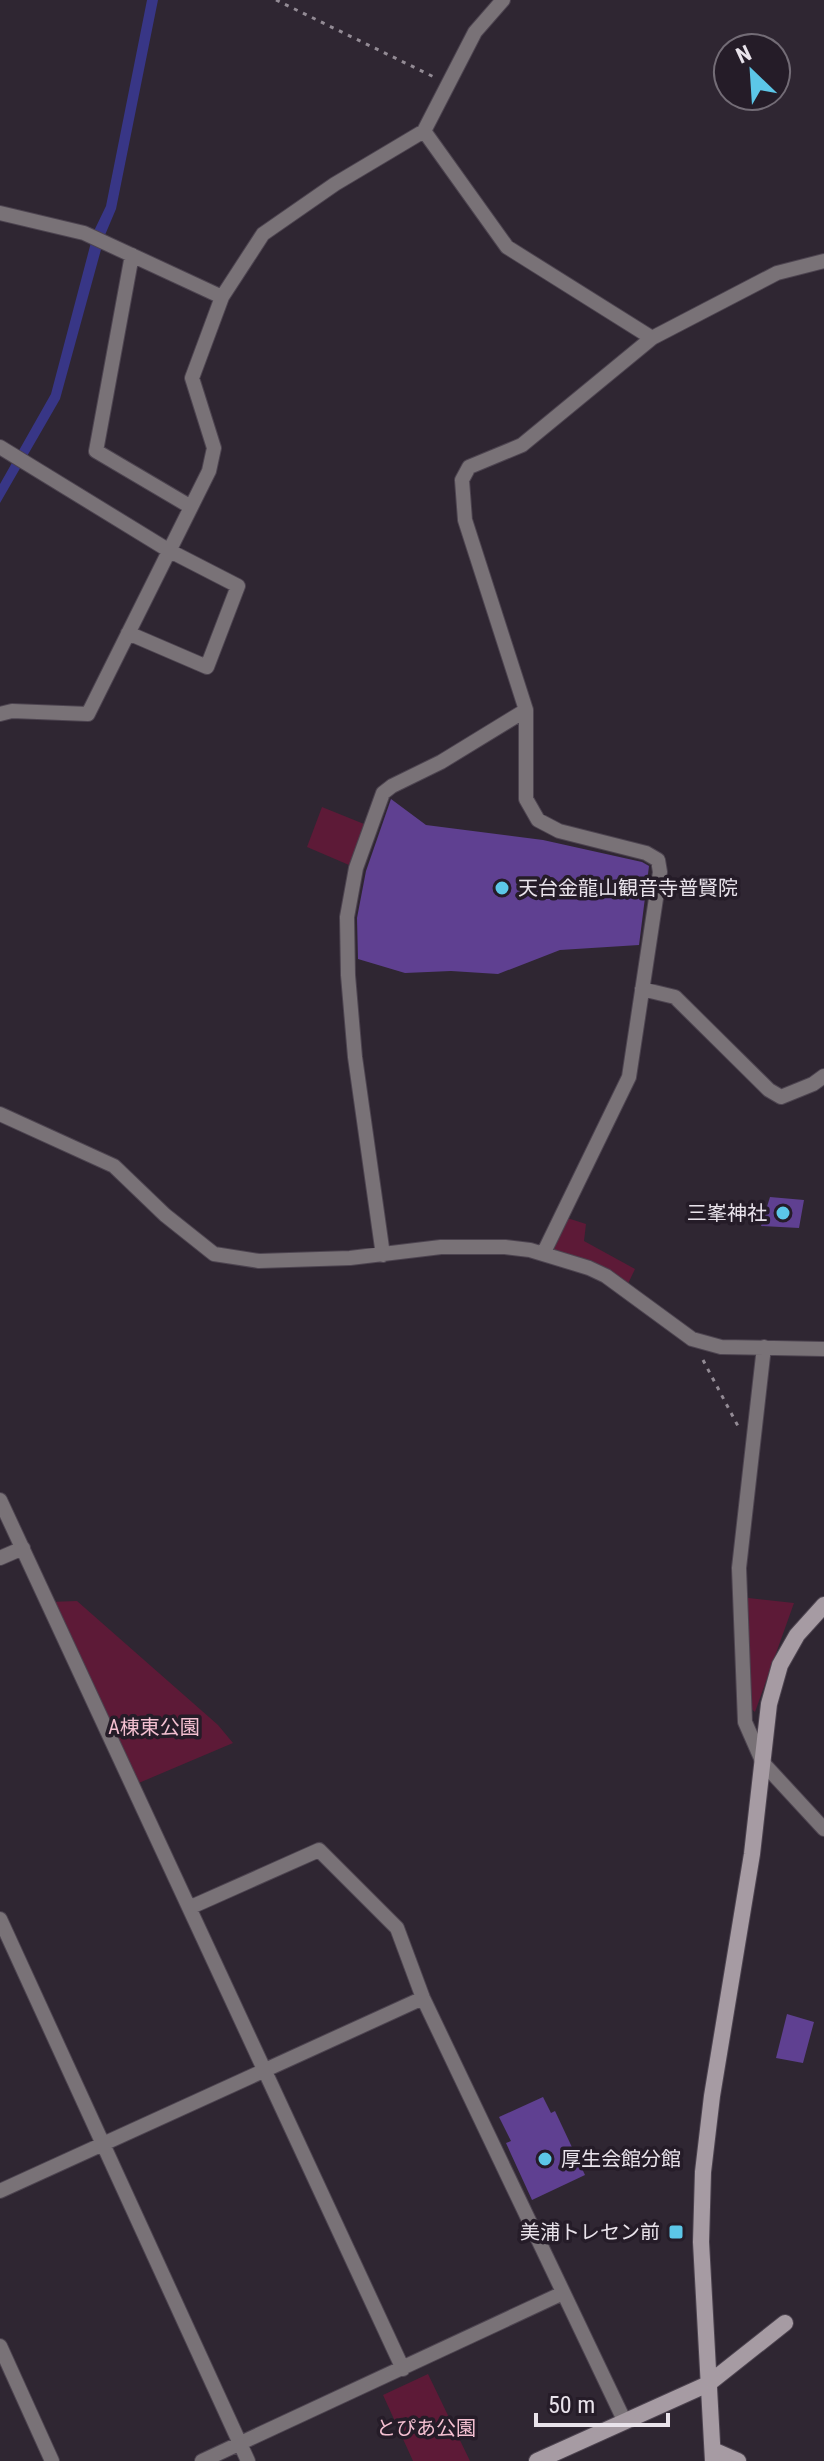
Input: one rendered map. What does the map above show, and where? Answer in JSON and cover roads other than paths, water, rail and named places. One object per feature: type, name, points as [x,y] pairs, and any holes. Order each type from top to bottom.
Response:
[{"type":"street","points":[[0,714],[12,711],[88,714],[209,471],[214,448],[192,378],[222,297],[263,234],[335,184],[424,131],[475,32],[503,0]]},
{"type":"street","points":[[424,131],[507,247],[652,338]]},
{"type":"street","points":[[0,213],[87,235],[222,297]]},
{"type":"street","points":[[132,255],[96,451],[191,507]]},
{"type":"street","points":[[543,1254],[629,1077],[660,872],[658,860],[646,853],[559,831],[538,820],[526,799],[526,710],[465,520],[462,480],[469,467],[522,445],[652,338],[777,273],[824,261]]},
{"type":"street","points":[[4,450],[168,550],[238,586],[207,667],[128,633]]},
{"type":"street","points":[[383,1255],[355,1057],[348,975],[347,917],[356,868],[383,793],[526,710]]},
{"type":"street","points":[[642,989],[675,997],[769,1090],[781,1097],[824,1076]]},
{"type":"street","points":[[0,1114],[114,1166],[165,1215],[214,1254],[259,1261],[350,1258],[441,1247],[505,1247],[543,1254],[606,1276],[692,1339],[721,1347],[824,1349]]},
{"type":"street","points":[[764,1347],[739,1568],[745,1722],[763,1763],[824,1829]]},
{"type":"street","points":[[0,1500],[403,2369]]},
{"type":"street","points":[[0,1558],[23,1548]]},
{"type":"street","points":[[738,2461],[713,2456],[701,2242],[703,2172],[712,2096],[752,1854],[769,1704],[780,1665],[797,1635],[824,1605]]},
{"type":"street","points":[[191,1907],[319,1850],[397,1928],[423,1998],[625,2422]]},
{"type":"street","points":[[0,1919],[248,2461]]},
{"type":"street","points":[[0,2191],[423,1998]]},
{"type":"street","points":[[202,2461],[563,2293]]},
{"type":"street","points":[[537,2461],[708,2384],[785,2323]]},
{"type":"street","points":[[0,2346],[52,2461]]},
{"type":"place","name":"天台金龍山観音寺普賢院","points":[[502,888]]},
{"type":"place","name":"三峯神社","points":[[783,1213]]},
{"type":"place","name":"厚生会館分館","points":[[545,2159]]},
{"type":"place","name":"美浦トレセン前","points":[[676,2232]]},
{"type":"park label","name":"A棟東公園","points":[[154,1727]]},
{"type":"park label","name":"とぴあ公園","points":[[426,2428]]}]
